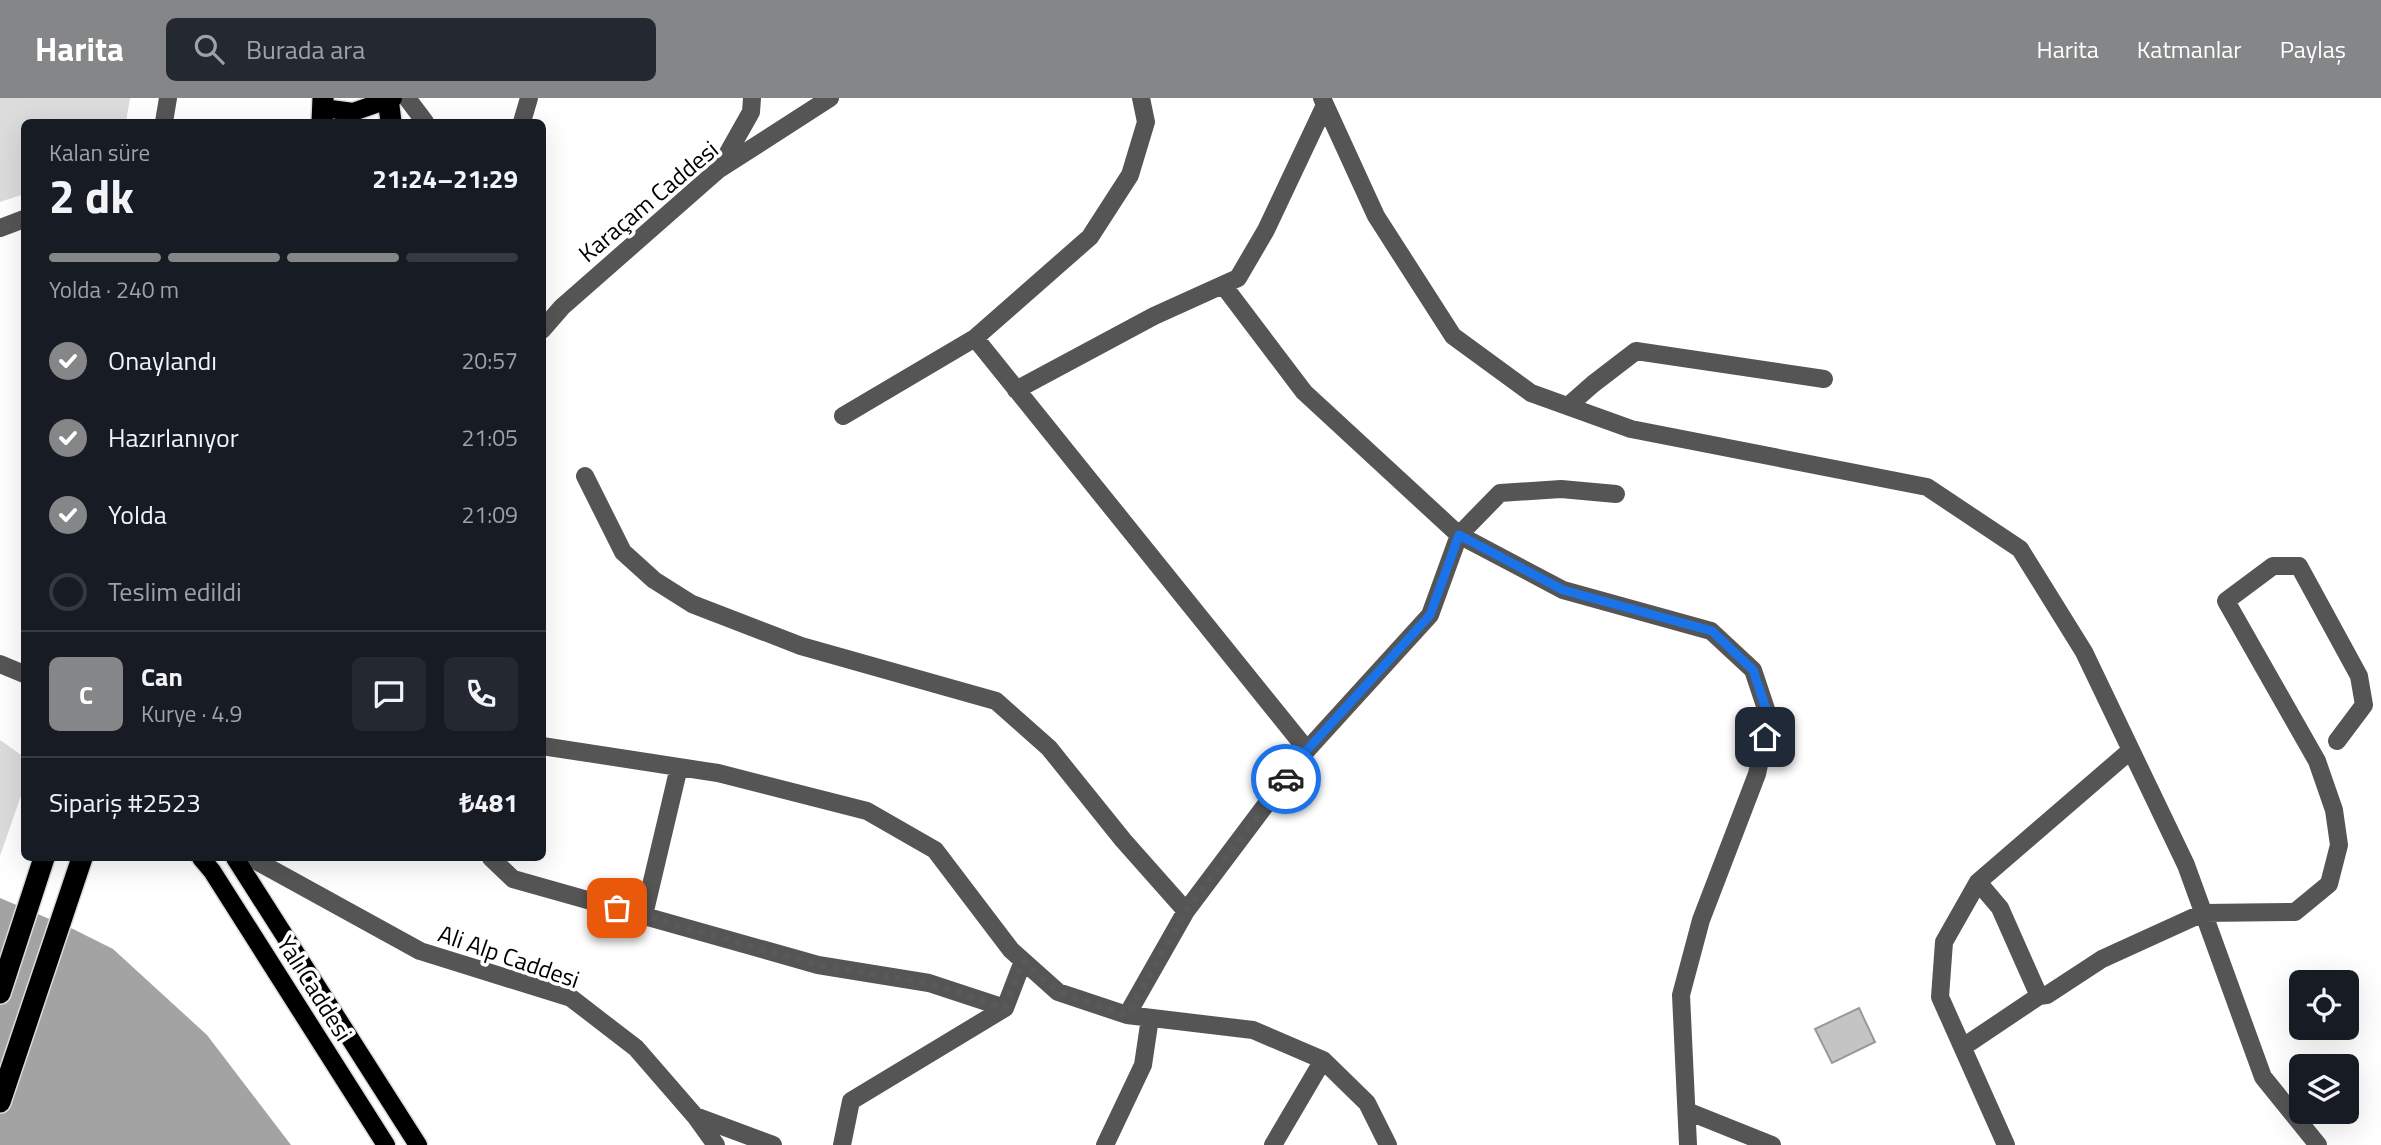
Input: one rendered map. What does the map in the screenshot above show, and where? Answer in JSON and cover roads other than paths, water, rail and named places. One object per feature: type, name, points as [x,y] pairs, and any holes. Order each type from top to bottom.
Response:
[{"type":"highway","points":[[0,993],[43,861]]},
{"type":"highway","points":[[0,1102],[81,861]]},
{"type":"main road","points":[[323,110],[353,112],[394,104]]},
{"type":"main road","name":"Yalı Caddesi","points":[[204,861],[386,1145]]},
{"type":"main road","name":"Yalı Caddesi","points":[[237,861],[418,1145]]},
{"type":"street","points":[[164,119],[168,98]]},
{"type":"street","points":[[523,119],[529,98]]},
{"type":"street","points":[[718,170],[751,112],[752,98]]},
{"type":"street","name":"Karaçam Caddesi","points":[[546,325],[562,307],[718,170],[830,98]]},
{"type":"street","points":[[843,416],[975,338],[1090,237],[1130,175],[1146,122],[1142,98]]},
{"type":"street","points":[[1016,390],[1154,316],[1238,278],[1266,230],[1324,102]]},
{"type":"street","points":[[1324,102],[1376,216],[1453,335],[1531,393],[1631,429],[1927,487],[2020,549],[2084,652],[2186,865],[2263,1077],[2318,1145]]},
{"type":"street","points":[[394,104],[420,119]]},
{"type":"street","points":[[0,228],[21,220]]},
{"type":"street","points":[[1223,285],[1304,391],[1459,535],[1563,590],[1712,631],[1753,670],[1769,718],[1757,774],[1701,920],[1681,995],[1688,1145]]},
{"type":"street","points":[[975,338],[1307,750]]},
{"type":"street","points":[[1568,406],[1636,351],[1824,379]]},
{"type":"street","points":[[585,476],[623,552],[654,580],[692,604],[802,646],[996,701],[1049,748],[1123,840],[1186,911]]},
{"type":"street","points":[[1127,1015],[1186,911],[1307,750],[1430,615],[1459,535],[1500,493],[1561,489],[1616,494]]},
{"type":"street","points":[[1963,1047],[2102,958],[2203,913],[2295,912],[2329,884],[2339,845],[2334,810],[2317,761],[2226,601],[2273,566],[2299,566],[2359,676],[2364,705],[2337,741]]},
{"type":"street","points":[[0,664],[21,673]]},
{"type":"street","points":[[546,747],[718,773],[867,811],[935,850],[1011,950],[1058,992],[1127,1015],[1253,1030],[1322,1060],[1367,1103],[1388,1145]]},
{"type":"street","points":[[2006,1145],[1940,997],[1944,942],[1978,882],[2130,750]]},
{"type":"street","points":[[643,915],[679,767]]},
{"type":"street","name":"Ali Alp Caddesi","points":[[256,861],[420,951],[571,999],[636,1048],[695,1116],[716,1145]]},
{"type":"street","points":[[494,861],[513,879],[818,965],[929,983],[1005,1008]]},
{"type":"street","points":[[1978,882],[2000,908],[2039,996]]},
{"type":"street","points":[[842,1145],[851,1101],[1005,1008],[1023,961]]},
{"type":"street","points":[[1105,1145],[1143,1065],[1150,1018]]},
{"type":"street","points":[[1273,1145],[1322,1060]]},
{"type":"street","points":[[1687,1111],[1772,1145]]},
{"type":"street","points":[[695,1116],[773,1145]]}]
